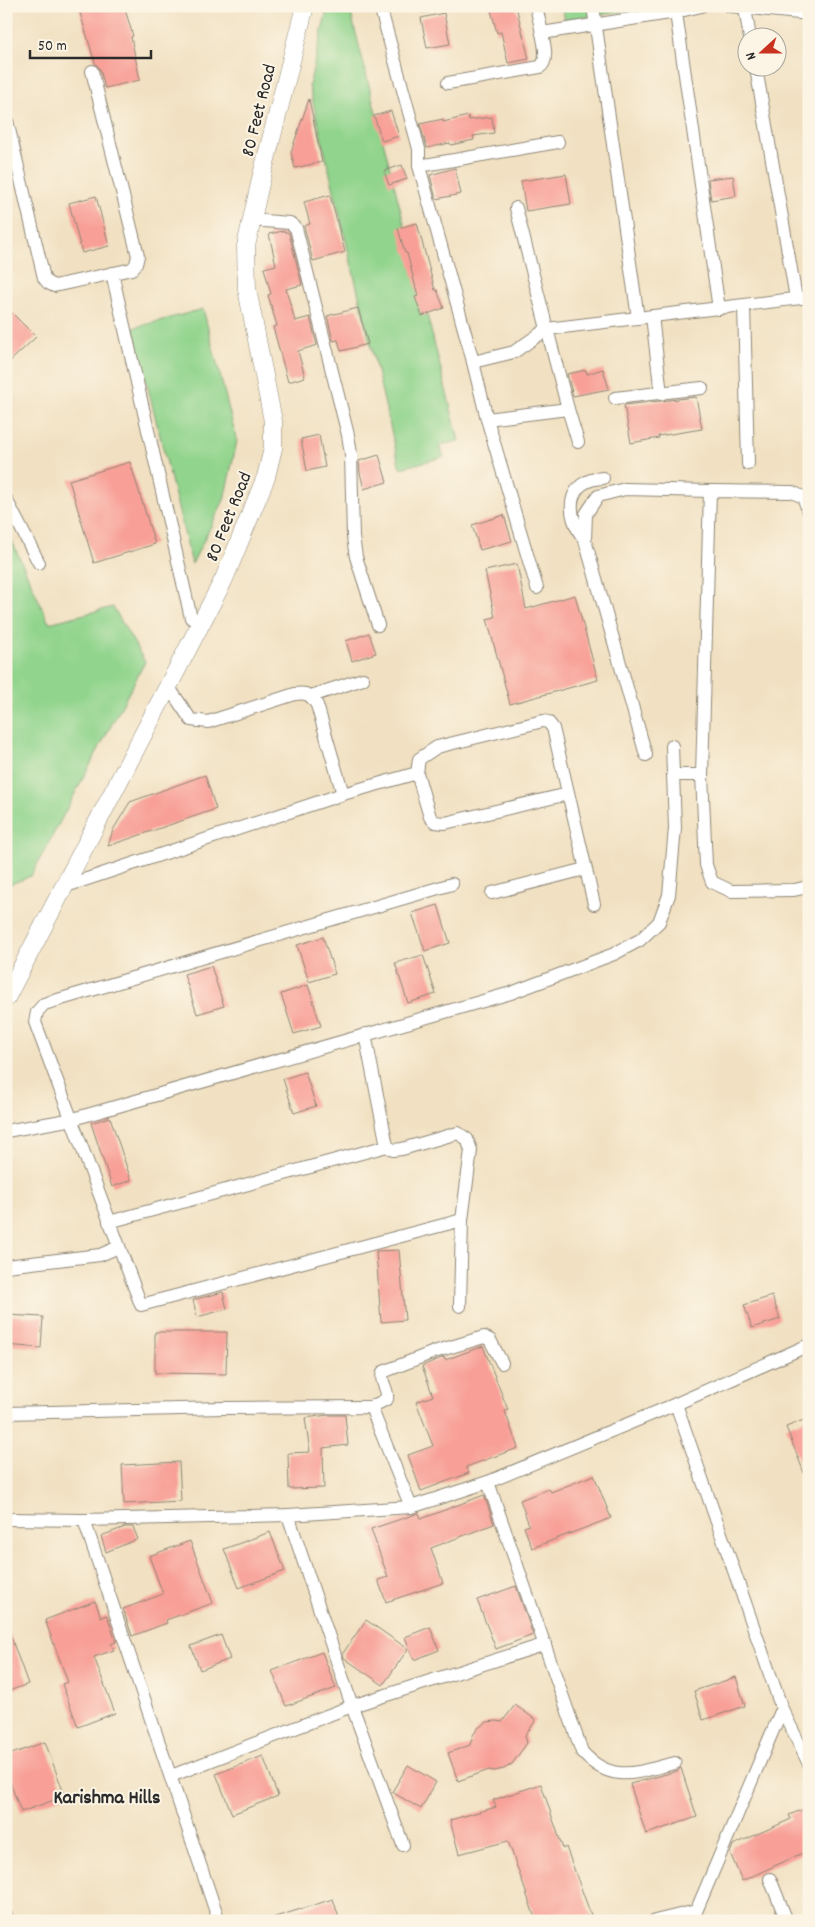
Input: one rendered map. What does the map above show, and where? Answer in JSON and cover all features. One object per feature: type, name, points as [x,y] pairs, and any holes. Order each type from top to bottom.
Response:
[{"type":"main road","name":"80 Feet Road","points":[[6,974],[214,574],[256,474],[262,447],[261,409],[236,291],[235,244],[250,176],[294,6]]},
{"type":"main road","name":"80 Feet Road","points":[[6,998],[224,579],[261,491],[270,463],[274,435],[272,407],[250,307],[245,271],[246,246],[305,6]]},
{"type":"street","points":[[380,6],[418,149],[419,166],[487,419],[536,588]]},
{"type":"street","points":[[448,83],[540,67],[544,63],[545,58],[536,6]]},
{"type":"street","points":[[593,6],[638,318]]},
{"type":"street","points":[[542,33],[701,6]]},
{"type":"street","points":[[730,6],[791,9],[809,14]]},
{"type":"street","points":[[745,8],[748,28]]},
{"type":"street","points":[[676,9],[719,309]]},
{"type":"street","points":[[6,116],[44,278],[48,283],[54,286],[132,270],[138,256],[92,70]]},
{"type":"street","points":[[473,362],[514,352],[547,328],[802,298],[758,78]]},
{"type":"street","points":[[419,166],[558,142]]},
{"type":"street","points":[[516,208],[578,442]]},
{"type":"street","points":[[251,220],[290,223],[296,228],[348,435],[351,454],[353,537],[356,557],[378,625]]},
{"type":"street","points":[[112,274],[191,618]]},
{"type":"street","points":[[744,305],[748,464]]},
{"type":"street","points":[[652,316],[661,394]]},
{"type":"street","points":[[615,398],[702,388]]},
{"type":"street","points":[[487,419],[568,409]]},
{"type":"street","points":[[585,540],[576,529],[571,505],[574,491],[582,483],[596,478],[603,478]]},
{"type":"street","points":[[646,755],[585,540],[586,514],[598,496],[626,488],[792,492],[803,497],[809,512]]},
{"type":"street","points":[[710,490],[702,775],[706,865],[712,882],[731,891],[794,890],[808,887],[809,884]]},
{"type":"street","points":[[6,498],[39,563]]},
{"type":"street","points":[[168,686],[191,720],[208,722],[295,694],[303,693],[311,696],[363,678]]},
{"type":"street","points":[[311,696],[316,705],[343,794]]},
{"type":"street","points":[[568,794],[445,823],[435,822],[430,817],[417,773],[419,759],[437,747],[543,721],[548,722],[553,728],[594,904]]},
{"type":"street","points":[[6,1131],[72,1119],[511,993],[614,954],[640,940],[660,922],[669,895],[675,828],[672,746]]},
{"type":"street","points":[[63,887],[343,794],[417,773]]},
{"type":"street","points":[[673,775],[702,775]]},
{"type":"street","points":[[492,893],[585,869]]},
{"type":"street","points":[[452,884],[44,1004],[37,1012],[35,1022],[141,1305],[462,1220]]},
{"type":"street","points":[[365,1034],[387,1146],[393,1150],[402,1150],[458,1134],[467,1139],[471,1150],[462,1220],[460,1306]]},
{"type":"street","points":[[109,1222],[387,1146]]},
{"type":"street","points":[[6,1266],[100,1255],[119,1247]]},
{"type":"street","points":[[6,1413],[224,1408],[370,1408],[387,1399],[388,1395],[381,1377],[383,1372],[434,1352],[484,1338],[490,1340],[502,1363]]},
{"type":"street","points":[[6,1519],[84,1520],[288,1515],[411,1506],[488,1482],[676,1404],[809,1346]]},
{"type":"street","points":[[676,1404],[782,1709],[809,1764]]},
{"type":"street","points":[[370,1408],[411,1506]]},
{"type":"street","points":[[488,1482],[546,1644],[582,1752],[590,1761],[605,1772],[629,1774],[675,1763]]},
{"type":"street","points":[[288,1515],[352,1706],[403,1845]]},
{"type":"street","points":[[84,1520],[219,1921]]},
{"type":"street","points":[[171,1776],[352,1706],[546,1644]]},
{"type":"street","points":[[655,1921],[694,1916],[782,1709]]},
{"type":"street","points":[[770,1880],[786,1921]]},
{"type":"street","points":[[6,1915],[8,1921]]},
{"type":"green space","points":[[328,6],[349,6],[459,441],[439,445],[444,457],[400,468],[309,86]]},
{"type":"green space","points":[[562,6],[660,6],[565,20]]},
{"type":"green space","points":[[203,309],[237,441],[224,500],[192,564],[133,328]]},
{"type":"green space","points":[[6,528],[49,623],[113,607],[145,662],[31,876],[6,886]]},
{"type":"building","points":[[78,6],[124,6],[133,36],[131,37],[140,80],[105,88],[100,69],[95,63]]},
{"type":"building","points":[[490,6],[516,6],[529,59],[508,63],[501,32],[497,33]]},
{"type":"building","points":[[444,13],[450,44],[427,48],[421,18]]},
{"type":"building","points":[[309,99],[322,162],[295,168],[291,152]]},
{"type":"building","points":[[391,111],[399,136],[382,141],[374,116]]},
{"type":"building","points":[[468,116],[469,120],[492,117],[494,133],[473,136],[474,140],[427,148],[420,124],[443,119],[443,122]]},
{"type":"building","points":[[402,165],[407,179],[389,185],[384,171]]},
{"type":"building","points":[[455,168],[461,194],[436,199],[430,175]]},
{"type":"building","points":[[566,174],[571,204],[526,211],[521,181]]},
{"type":"building","points":[[733,176],[736,196],[711,200],[708,179]]},
{"type":"building","points":[[330,195],[345,252],[313,261],[304,226],[310,224],[304,202]]},
{"type":"building","points":[[96,196],[109,246],[82,253],[69,203]]},
{"type":"building","points":[[417,223],[435,290],[437,290],[444,308],[422,316],[415,297],[418,296],[407,253],[405,253],[398,228]]},
{"type":"building","points":[[283,231],[289,233],[302,285],[286,289],[295,321],[310,317],[317,345],[298,351],[305,377],[288,382],[273,327],[277,326],[268,295],[271,294],[264,268],[276,265],[269,234]]},
{"type":"building","points":[[6,307],[36,337],[6,365]]},
{"type":"building","points":[[358,308],[368,344],[341,351],[338,340],[333,341],[327,316]]},
{"type":"building","points":[[603,369],[609,389],[573,396],[567,374],[586,370],[587,374]]},
{"type":"building","points":[[696,397],[702,429],[658,436],[659,438],[631,443],[624,405]]},
{"type":"building","points":[[319,435],[325,467],[307,471],[301,439]]},
{"type":"building","points":[[379,455],[387,482],[364,489],[359,461]]},
{"type":"building","points":[[130,462],[155,544],[94,563],[69,480]]},
{"type":"building","points":[[504,515],[512,541],[480,550],[472,525]]},
{"type":"building","points":[[517,564],[526,609],[575,595],[598,680],[510,704],[487,619],[495,617],[485,571]]},
{"type":"building","points":[[369,633],[376,653],[352,661],[346,641]]},
{"type":"building","points":[[205,775],[216,809],[108,846],[113,830],[130,802]]},
{"type":"building","points":[[438,905],[450,943],[425,951],[412,913]]},
{"type":"building","points":[[323,937],[335,974],[309,982],[297,945]]},
{"type":"building","points":[[423,955],[436,994],[408,1003],[395,963]]},
{"type":"building","points":[[211,966],[224,1006],[197,1014],[184,974]]},
{"type":"building","points":[[308,985],[321,1026],[294,1034],[281,994]]},
{"type":"building","points":[[305,1072],[316,1106],[294,1113],[283,1079]]},
{"type":"building","points":[[110,1117],[131,1180],[112,1187],[91,1123]]},
{"type":"building","points":[[399,1250],[405,1320],[381,1322],[376,1251]]},
{"type":"building","points":[[223,1292],[227,1309],[197,1317],[193,1300]]},
{"type":"building","points":[[772,1296],[780,1319],[752,1328],[744,1305]]},
{"type":"building","points":[[6,1315],[43,1317],[41,1348],[6,1345]]},
{"type":"building","points":[[155,1332],[227,1332],[226,1374],[155,1373]]},
{"type":"building","points":[[483,1346],[508,1410],[505,1411],[518,1448],[466,1467],[469,1473],[421,1491],[408,1455],[433,1446],[416,1402],[433,1396],[422,1366],[444,1357],[445,1360]]},
{"type":"building","points":[[345,1415],[348,1445],[323,1448],[324,1488],[289,1489],[288,1453],[310,1452],[305,1418]]},
{"type":"building","points":[[809,1418],[809,1482],[808,1483],[786,1427]]},
{"type":"building","points":[[179,1462],[181,1501],[124,1504],[122,1465]]},
{"type":"building","points":[[594,1475],[611,1518],[532,1548],[524,1527],[529,1525],[520,1500],[549,1489],[551,1492]]},
{"type":"building","points":[[484,1495],[494,1524],[431,1548],[443,1583],[386,1602],[378,1580],[388,1577],[371,1529],[419,1513],[421,1519]]},
{"type":"building","points":[[125,1527],[133,1527],[138,1539],[106,1552],[101,1536]]},
{"type":"building","points":[[270,1532],[285,1571],[239,1588],[224,1549]]},
{"type":"building","points":[[190,1541],[213,1603],[166,1620],[167,1623],[132,1636],[123,1609],[163,1594],[149,1556]]},
{"type":"building","points":[[516,1586],[533,1635],[496,1649],[477,1600]]},
{"type":"building","points":[[95,1601],[101,1617],[107,1615],[116,1642],[111,1644],[114,1650],[94,1657],[115,1713],[78,1727],[62,1684],[68,1682],[45,1620]]},
{"type":"building","points":[[366,1620],[408,1649],[383,1685],[344,1658],[343,1653]]},
{"type":"building","points":[[430,1627],[439,1650],[414,1660],[405,1637]]},
{"type":"building","points":[[6,1629],[8,1629],[28,1684],[6,1692]]},
{"type":"building","points":[[221,1635],[230,1659],[200,1670],[191,1646]]},
{"type":"building","points":[[322,1652],[336,1688],[286,1706],[272,1671]]},
{"type":"building","points":[[736,1677],[745,1706],[703,1720],[694,1691]]},
{"type":"building","points":[[515,1705],[536,1720],[525,1736],[527,1743],[512,1764],[504,1769],[489,1770],[458,1781],[448,1753],[470,1745],[473,1735],[478,1728],[487,1722],[502,1722]]},
{"type":"building","points":[[45,1742],[65,1796],[21,1812],[6,1771],[6,1756]]},
{"type":"building","points":[[263,1756],[278,1796],[232,1814],[216,1774]]},
{"type":"building","points":[[408,1765],[436,1782],[421,1809],[392,1792]]},
{"type":"building","points":[[681,1768],[697,1817],[646,1834],[630,1784],[677,1771]]},
{"type":"building","points":[[541,1784],[563,1849],[566,1847],[591,1915],[574,1921],[536,1921],[508,1841],[459,1854],[450,1820],[496,1807],[493,1800]]},
{"type":"building","points":[[809,1807],[809,1850],[742,1881],[730,1853],[733,1845],[791,1819],[789,1815]]},
{"type":"building","points":[[333,1899],[340,1921],[272,1921],[272,1918]]},
{"type":"district","name":"Karishma Hills","points":[[107,1796]]}]
